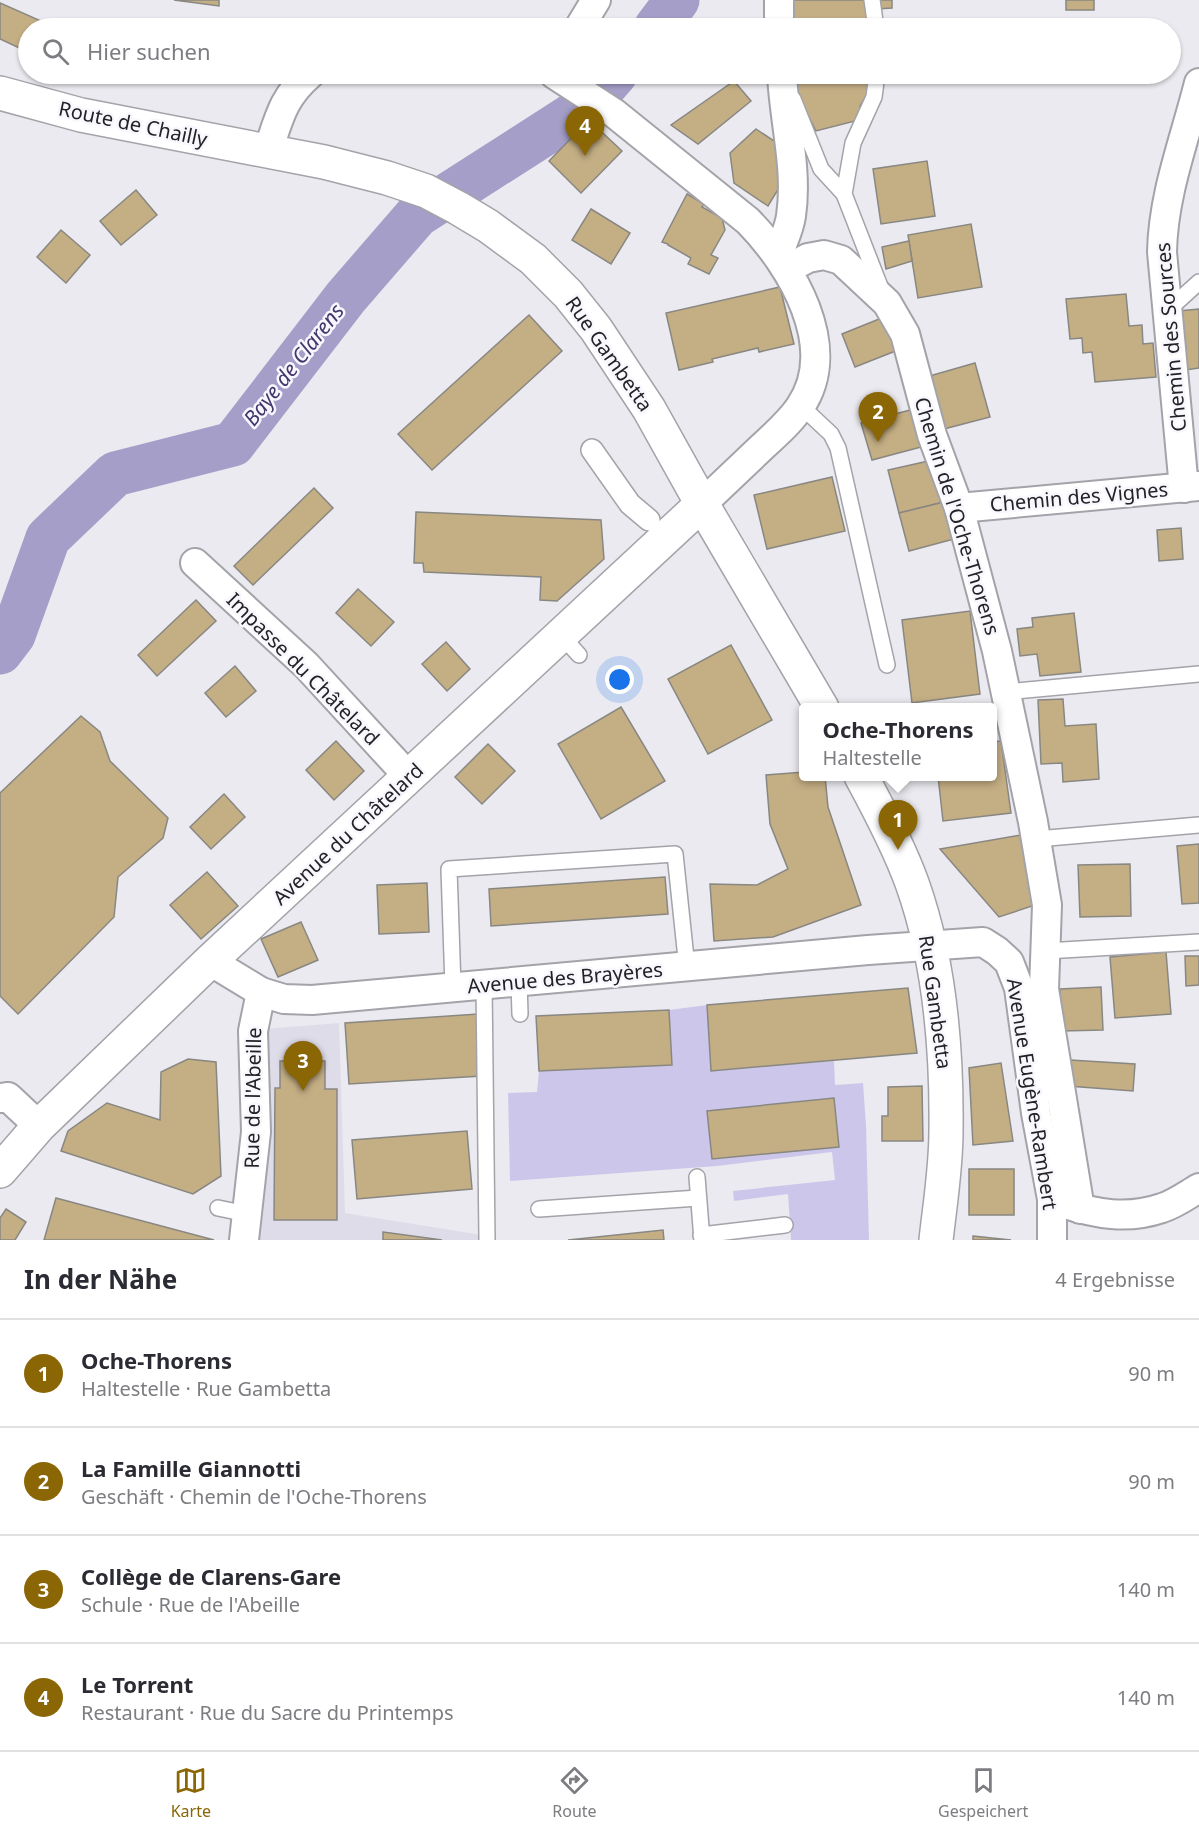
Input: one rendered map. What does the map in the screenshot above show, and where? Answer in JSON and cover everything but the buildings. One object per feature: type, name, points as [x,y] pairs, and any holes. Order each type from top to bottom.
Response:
[{"type":"main road","name":"Route de Chailly","points":[[0,93],[81,115],[268,151]]},
{"type":"main road","name":"Rue Gambetta","points":[[268,151],[387,178],[426,191],[488,226],[533,259],[575,303],[596,330],[649,409],[819,703]]},
{"type":"main road","name":"Avenue du Châtelard","points":[[0,1171],[39,1126],[210,961],[409,777],[569,645],[702,504]]},
{"type":"main road","name":"Rue Gambetta","points":[[863,781],[912,882],[930,945],[945,1078],[944,1174],[936,1240]]},
{"type":"street","points":[[585,18],[596,0]]},
{"type":"street","points":[[779,0],[779,18]]},
{"type":"street","name":"Chemin des Sources","points":[[1192,487],[1167,311],[1162,229],[1166,203],[1199,83]]},
{"type":"street","points":[[268,151],[283,107],[298,84]]},
{"type":"street","points":[[569,84],[614,113],[748,222],[783,263],[808,316],[814,342],[815,360],[813,377],[801,406],[786,424],[702,504]]},
{"type":"street","points":[[783,84],[792,158],[792,205],[783,263]]},
{"type":"street","name":"Chemin de l'Oche-Thorens","points":[[783,263],[824,255],[841,260],[887,303],[905,334],[932,435],[959,508],[997,651],[1037,840],[1047,905],[1044,989],[1080,1209]]},
{"type":"street","points":[[592,450],[630,504],[649,520]]},
{"type":"street","name":"Chemin des Vignes","points":[[959,508],[1192,487]]},
{"type":"street","name":"Impasse du Châtelard","points":[[195,563],[306,665],[409,777]]},
{"type":"street","name":"Avenue Eugène-Rambert","points":[[930,945],[983,942],[1009,962],[1019,988],[1036,1113],[1052,1199],[1052,1240]]},
{"type":"street","name":"Avenue des Brayères","points":[[210,961],[261,992],[284,999],[312,1000],[930,945]]},
{"type":"street","name":"Rue de l'Abeille","points":[[246,1227],[256,1132],[253,1031],[261,992]]},
{"type":"street","points":[[0,1098],[8,1097],[39,1126]]},
{"type":"street","points":[[1052,1199],[1098,1214],[1132,1216],[1164,1208],[1199,1188]]},
{"type":"lane","points":[[872,0],[875,18]]},
{"type":"lane","points":[[787,84],[821,168],[844,194],[887,303]]},
{"type":"lane","points":[[844,194],[853,143],[874,97],[876,84]]},
{"type":"lane","points":[[1167,311],[1199,282]]},
{"type":"lane","points":[[801,406],[831,434],[838,448],[887,665]]},
{"type":"lane","points":[[1006,692],[1199,674]]},
{"type":"lane","points":[[1037,840],[1199,825]]},
{"type":"lane","points":[[453,987],[449,869],[675,854],[687,968]]},
{"type":"lane","points":[[1046,951],[1199,942]]},
{"type":"lane","points":[[519,982],[520,1014]]},
{"type":"lane","points":[[484,984],[487,1240]]},
{"type":"lane","points":[[697,1177],[702,1238],[785,1225]]},
{"type":"lane","points":[[539,1209],[698,1198]]},
{"type":"lane","points":[[218,1208],[246,1227]]},
{"type":"shaded area","points":[[707,1005],[711,1070],[834,1061],[835,1085],[863,1083],[869,1240],[791,1240],[788,1194],[734,1201],[733,1191],[835,1180],[832,1152],[717,1166],[510,1181],[508,1093],[537,1092],[539,1071],[672,1065],[669,1010]]},
{"type":"shaded area","points":[[339,1023],[345,1213],[482,1235],[482,1240],[255,1240],[265,1029]]},
{"type":"waterway","name":"Baye de Clarens","points":[[664,18],[677,0]]},
{"type":"waterway","name":"Baye de Clarens","points":[[0,652],[13,635],[48,538],[115,474],[233,444],[346,297],[417,215],[587,106],[606,84]]},
{"type":"place","name":"Le Torrent","points":[[585,156]]},
{"type":"place","name":"La Famille Giannotti","points":[[878,442]]},
{"type":"place","name":"Oche-Thorens","points":[[898,850]]},
{"type":"place","name":"Collège de Clarens-Gare","points":[[303,1091]]}]
